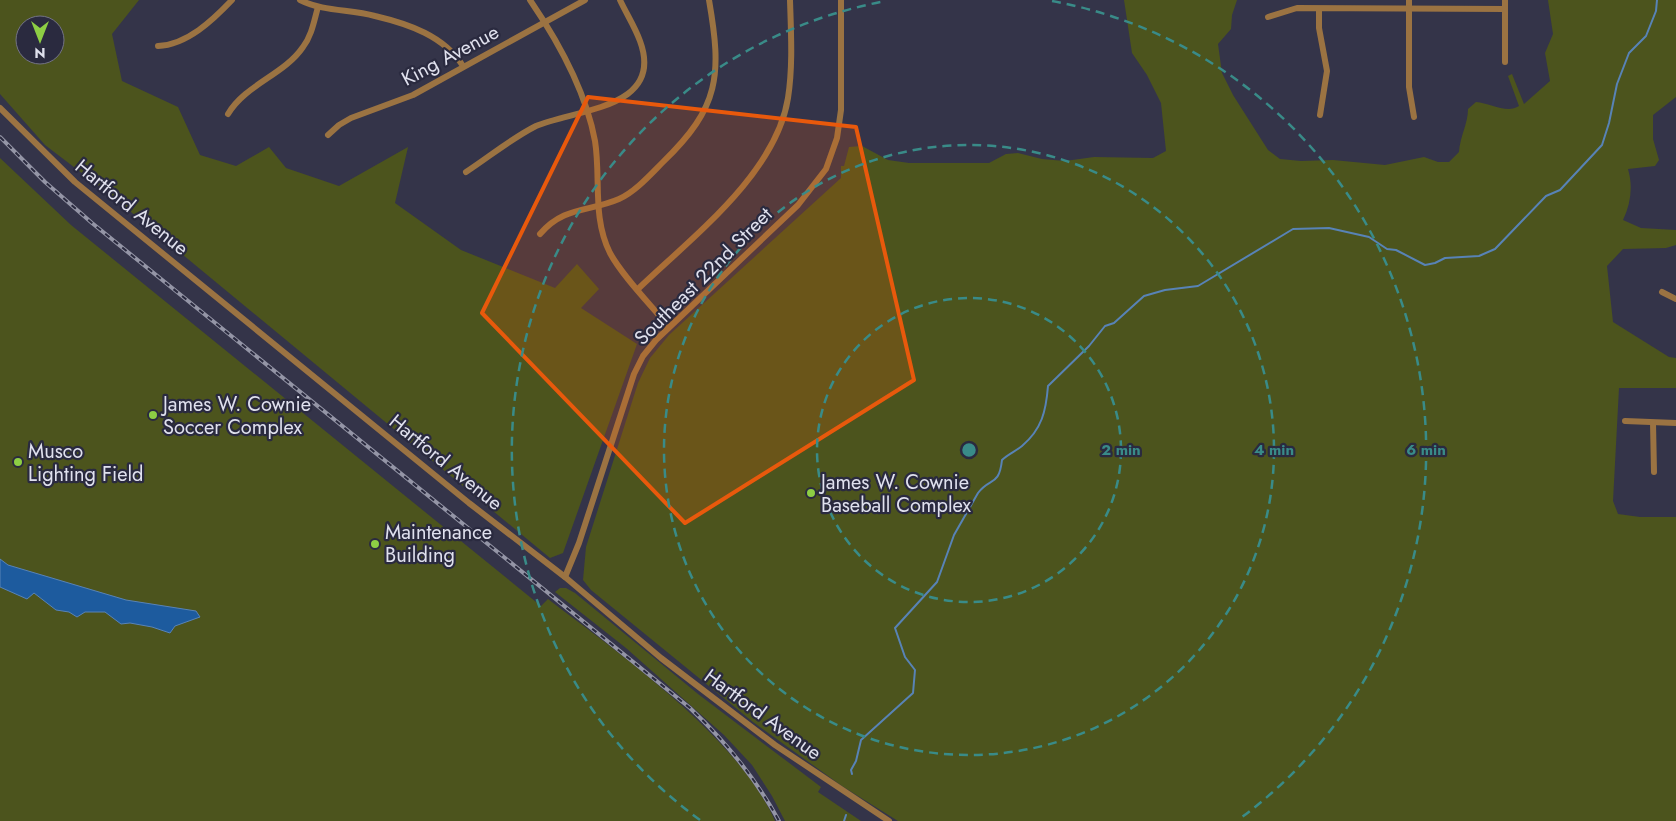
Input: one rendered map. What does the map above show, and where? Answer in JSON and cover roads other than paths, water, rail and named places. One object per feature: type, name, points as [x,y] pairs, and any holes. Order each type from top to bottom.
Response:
[{"type":"street","points":[[158,46],[170,46],[181,42],[210,21],[232,0]]},
{"type":"street","points":[[300,0],[318,7],[375,15],[438,39],[454,52],[463,66]]},
{"type":"street","points":[[530,0],[545,23],[587,112],[595,142],[598,204],[604,236],[610,253],[626,276],[669,327]]},
{"type":"street","name":"King Avenue","points":[[328,135],[338,125],[351,118],[413,95],[585,0]]},
{"type":"street","points":[[466,172],[537,126],[613,103],[626,96],[637,84],[643,71],[644,55],[640,40],[620,0]]},
{"type":"street","points":[[540,234],[550,222],[571,211],[620,198],[647,177],[695,128],[706,108],[714,85],[717,66],[708,0]]},
{"type":"street","points":[[638,289],[736,196],[770,149],[788,100],[791,72],[790,0]]},
{"type":"street","name":"Southeast 22nd Street","points":[[565,577],[579,543],[634,374],[648,349],[798,205],[826,169],[837,138],[841,110],[841,0]]},
{"type":"street","points":[[1409,0],[1409,87],[1414,117]]},
{"type":"street","points":[[1505,0],[1505,62]]},
{"type":"street","points":[[228,114],[236,101],[292,59],[303,48],[311,34],[318,7]]},
{"type":"street","points":[[1268,17],[1297,8],[1504,9]]},
{"type":"street","points":[[1319,8],[1319,28],[1327,71],[1320,115]]},
{"type":"street","name":"Hartford Avenue","points":[[0,108],[75,182],[469,503],[565,577],[662,658],[754,729],[889,821]]},
{"type":"street","points":[[1662,292],[1676,299]]},
{"type":"street","points":[[1625,422],[1676,423]]},
{"type":"street","points":[[1653,423],[1654,472]]},
{"type":"water","points":[[0,559],[8,565],[126,600],[196,611],[200,617],[175,626],[170,633],[152,627],[130,623],[121,624],[105,612],[85,612],[77,617],[69,612],[56,610],[34,593],[27,599],[0,587]]},
{"type":"waterway","points":[[852,774],[851,770],[856,761],[861,740],[913,693],[915,670],[905,657],[895,628],[937,582],[954,535],[978,493],[999,474],[1002,460],[1022,446],[1034,433],[1042,419],[1048,386],[1089,346],[1105,326],[1114,323],[1144,296],[1165,290],[1198,286],[1293,229],[1329,228],[1369,237],[1387,249],[1396,250],[1425,265],[1445,258],[1479,256],[1495,249],[1546,196],[1560,190],[1602,145],[1609,123],[1617,84],[1629,53],[1646,36],[1656,11],[1657,0]]},
{"type":"waterway","points":[[844,821],[846,815]]},
{"type":"railway","points":[[0,137],[45,182],[92,223],[690,708],[739,761],[779,821]]},
{"type":"place","name":"James W. Cownie Soccer Complex","points":[[153,415]]},
{"type":"place","name":"Musco Lighting Field","points":[[18,462]]},
{"type":"place","name":"James W. Cownie Baseball Complex","points":[[811,493]]},
{"type":"place","name":"Maintenance Building","points":[[375,544]]}]
